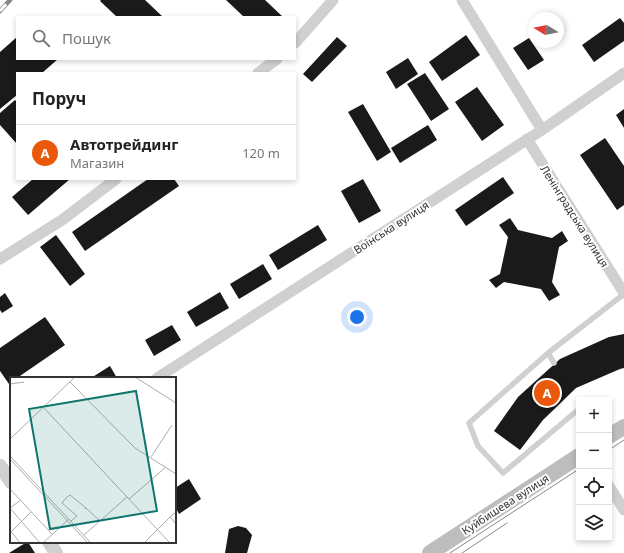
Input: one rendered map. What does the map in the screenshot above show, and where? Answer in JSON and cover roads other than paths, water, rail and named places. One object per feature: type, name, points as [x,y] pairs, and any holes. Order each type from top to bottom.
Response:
[{"type":"main road","points":[[612,434],[624,427]]},
{"type":"main road","name":"Куйбишева вулиця","points":[[430,553],[576,458]]},
{"type":"street","points":[[296,42],[333,0]]},
{"type":"street","points":[[462,0],[542,130]]},
{"type":"street","points":[[259,72],[276,60]]},
{"type":"street","name":"Воїнська вулиця","points":[[159,377],[542,130],[624,73]]},
{"type":"street","name":"Ленінградська вулиця","points":[[527,139],[624,294]]},
{"type":"street","points":[[0,259],[62,220],[115,180]]},
{"type":"street","points":[[612,491],[624,510]]},
{"type":"street","points":[[50,543],[56,553]]},
{"type":"lane","points":[[576,412],[503,473],[478,446],[470,423],[548,353],[624,294]]},
{"type":"lane","points":[[548,353],[554,363]]},
{"type":"tram line","points":[[612,448],[624,440]]},
{"type":"tram line","points":[[450,553],[576,471]]},
{"type":"tram line","points":[[462,553],[507,523]]},
{"type":"railway","points":[[0,11],[10,0]]},
{"type":"place","name":"Автотрейдинг","points":[[547,393]]}]
